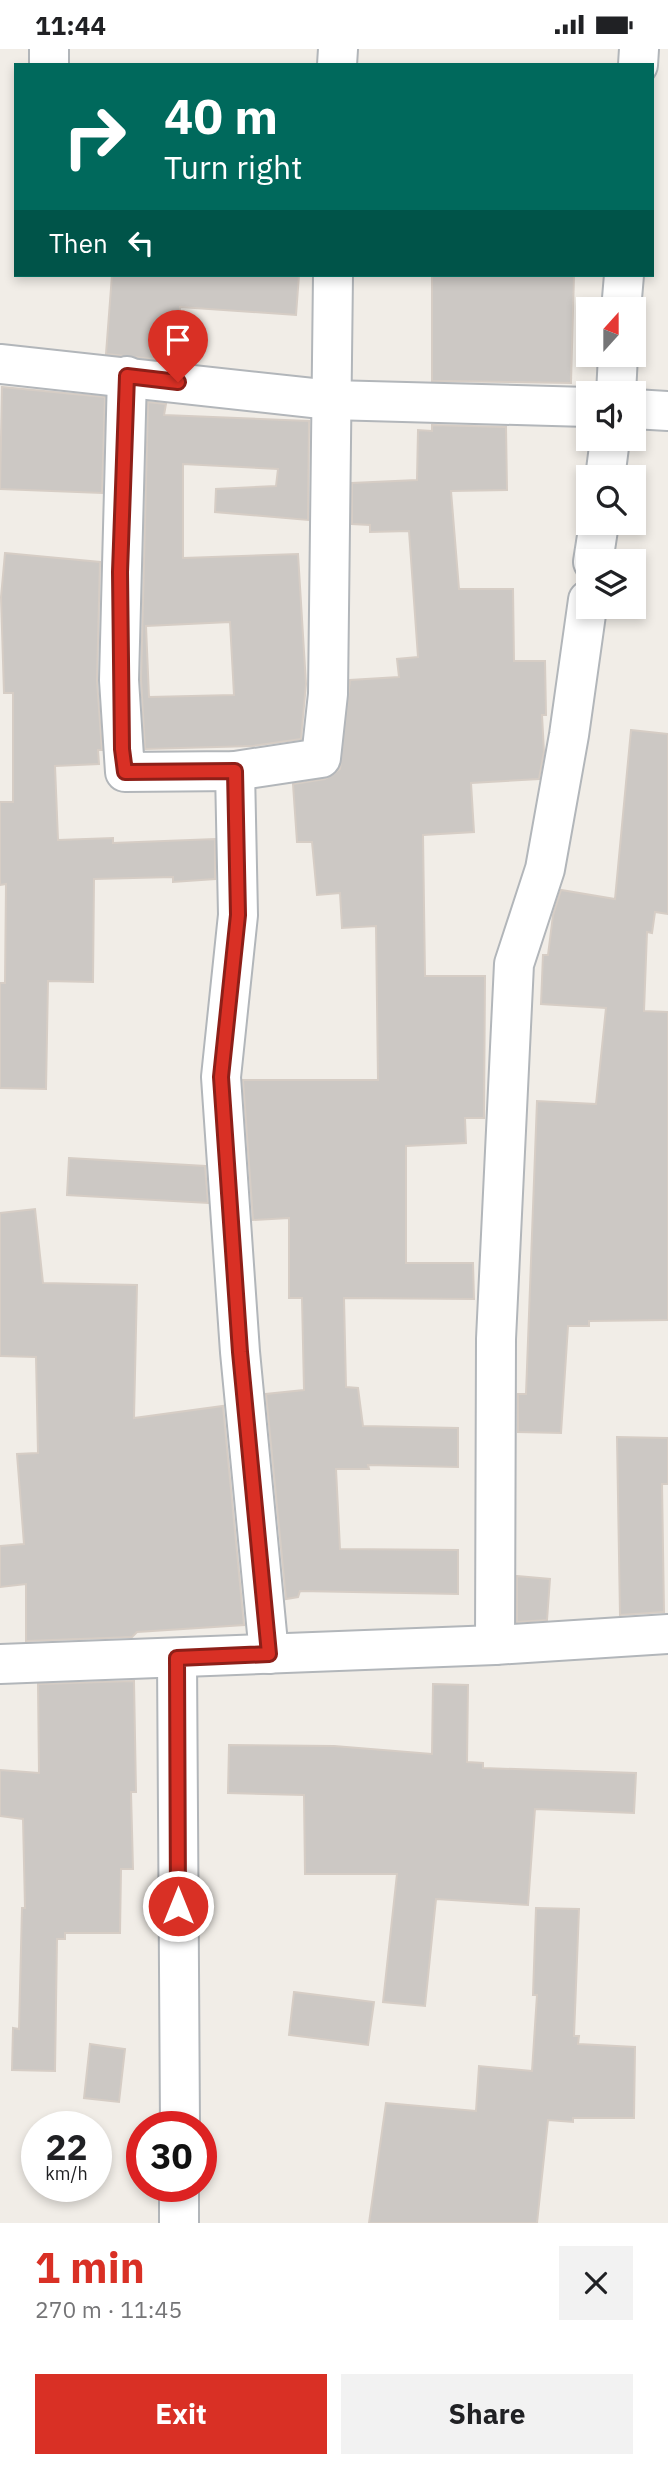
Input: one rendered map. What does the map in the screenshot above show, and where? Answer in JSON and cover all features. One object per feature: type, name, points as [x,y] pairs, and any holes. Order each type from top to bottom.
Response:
[{"type":"street","points":[[127,376],[119,680],[125,772],[235,771],[321,758],[328,694],[333,277]]},
{"type":"street","points":[[622,297],[624,277]]},
{"type":"street","points":[[0,364],[331,400],[576,407]]},
{"type":"street","points":[[646,410],[668,411]]},
{"type":"street","points":[[495,1646],[496,1339],[514,964],[545,869],[569,735],[585,619]]},
{"type":"street","points":[[235,771],[238,915],[221,1077],[240,1352],[269,1654]]},
{"type":"street","points":[[0,1664],[495,1646],[668,1634]]},
{"type":"street","points":[[177,1658],[180,2111]]},
{"type":"street","points":[[179,2202],[179,2223]]},
{"type":"building","points":[[112,277],[299,277],[296,315],[180,307],[179,345],[174,345],[172,361],[106,354]]},
{"type":"building","points":[[432,277],[574,277],[571,383],[432,381]]},
{"type":"building","points":[[2,387],[105,397],[102,493],[0,489]]},
{"type":"building","points":[[148,402],[166,404],[164,415],[309,421],[308,520],[215,512],[216,489],[276,486],[278,469],[183,464],[183,558],[298,554],[306,684],[301,739],[253,746],[145,749],[141,680]],"holes":[[[230,622],[234,695],[149,697],[146,626]]]},
{"type":"building","points":[[432,425],[506,427],[507,490],[451,491],[459,589],[513,589],[514,661],[545,661],[546,715],[542,715],[544,752],[539,779],[471,783],[474,832],[423,835],[425,976],[485,976],[484,1118],[465,1118],[466,1143],[406,1146],[406,1263],[473,1263],[474,1299],[344,1298],[346,1387],[358,1388],[363,1426],[458,1428],[458,1467],[368,1465],[369,1469],[336,1469],[340,1549],[458,1550],[458,1594],[300,1591],[298,1597],[286,1599],[266,1394],[304,1390],[302,1298],[289,1298],[289,1218],[253,1220],[243,1080],[378,1080],[376,926],[342,928],[340,893],[317,895],[312,842],[297,842],[293,784],[325,779],[340,769],[350,680],[399,677],[397,659],[418,657],[409,531],[370,532],[370,525],[352,524],[352,483],[417,480],[418,430],[432,431]]},
{"type":"building","points":[[5,553],[100,562],[97,680],[102,750],[98,750],[99,764],[55,766],[58,840],[113,838],[113,843],[215,839],[215,879],[173,882],[173,877],[94,879],[93,982],[48,981],[46,1089],[0,1088],[0,983],[5,983],[6,884],[0,885],[0,802],[13,802],[13,693],[4,693],[1,597]]},
{"type":"building","points":[[631,730],[668,734],[668,914],[655,912],[652,933],[647,932],[644,1011],[668,1012],[668,1320],[589,1321],[589,1326],[568,1326],[561,1433],[518,1432],[518,1394],[526,1394],[537,1101],[596,1104],[606,1008],[541,1004],[543,955],[548,955],[553,915],[561,890],[615,899]]},
{"type":"building","points":[[69,1158],[205,1166],[208,1203],[67,1195]]},
{"type":"building","points":[[35,1209],[43,1283],[137,1285],[134,1418],[223,1406],[244,1625],[137,1632],[132,1637],[26,1641],[26,1584],[0,1587],[0,1546],[24,1544],[17,1454],[38,1453],[36,1357],[0,1356],[0,1213]]},
{"type":"building","points":[[617,1437],[668,1438],[668,1484],[662,1484],[664,1612],[620,1615]]},
{"type":"building","points":[[517,1576],[550,1579],[547,1620],[517,1622]]},
{"type":"building","points":[[134,1681],[136,1792],[131,1792],[133,1869],[121,1869],[120,1933],[65,1933],[65,1939],[57,1939],[55,2071],[12,2070],[13,2028],[19,2029],[22,1908],[25,1908],[23,1819],[0,1816],[0,1770],[39,1773],[38,1684]]},
{"type":"building","points":[[433,1684],[468,1685],[467,1762],[483,1763],[483,1768],[636,1773],[634,1813],[535,1809],[528,1905],[436,1899],[425,2006],[383,2002],[397,1874],[305,1874],[304,1795],[228,1793],[229,1745],[334,1746],[432,1754]]},
{"type":"building","points":[[536,1908],[579,1909],[574,2036],[579,2036],[578,2044],[635,2047],[634,2118],[573,2118],[573,2122],[548,2120],[537,2223],[369,2223],[386,2103],[476,2111],[479,2066],[532,2071],[537,1995],[533,1995]]},
{"type":"building","points":[[294,1992],[374,2002],[368,2045],[289,2035]]},
{"type":"building","points":[[90,2044],[125,2049],[119,2102],[84,2098]]},
{"type":"route","points":[[178,382],[127,376],[120,572],[119,680],[122,749],[125,772],[235,771],[238,915],[221,1077],[240,1352],[269,1654],[177,1658],[178,1906]]}]
